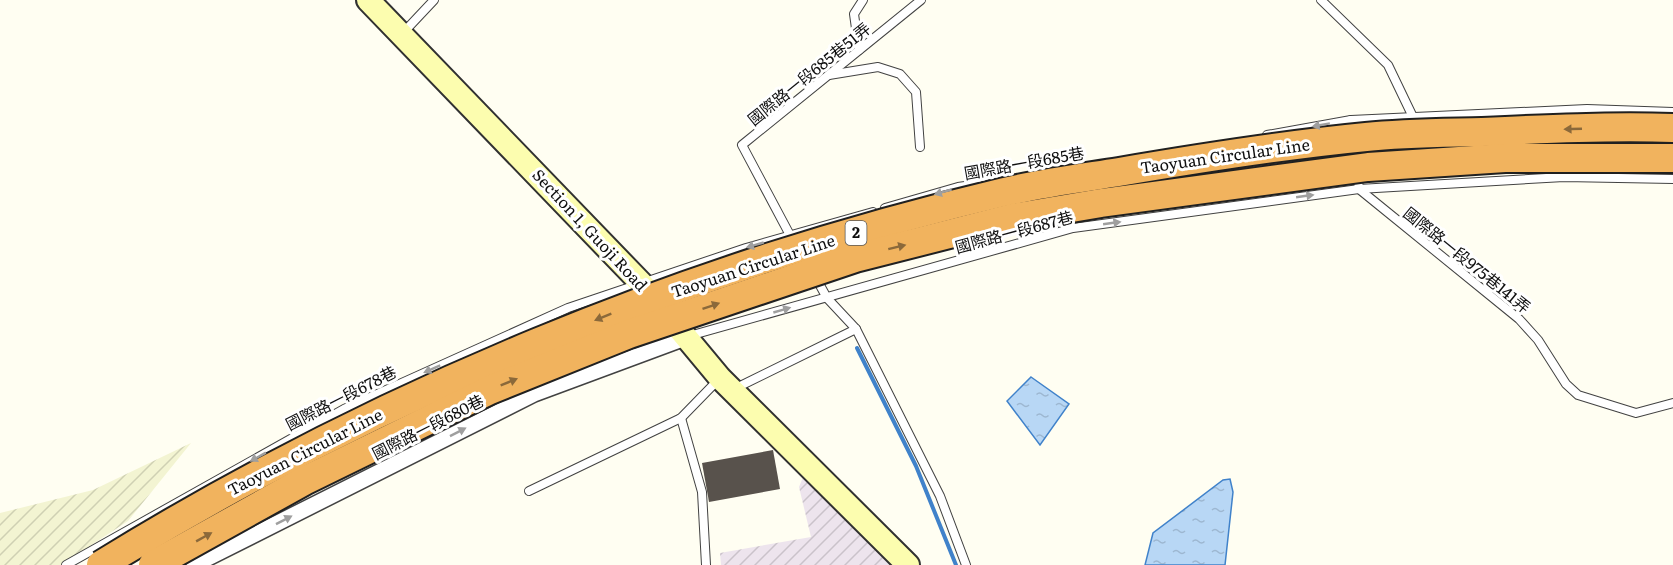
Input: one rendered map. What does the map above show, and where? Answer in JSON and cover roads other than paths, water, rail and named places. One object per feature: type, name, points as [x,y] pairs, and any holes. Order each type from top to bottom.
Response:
[{"type":"highway","name":"Taoyuan Circular Line","points":[[101,565],[199,507],[289,458],[434,386],[620,310],[742,267],[846,235],[1006,192],[1202,157],[1369,136],[1673,128]]},
{"type":"highway","name":"Taoyuan Circular Line","points":[[153,565],[304,481],[490,390],[628,334],[855,258],[1012,218],[1090,204],[1368,167],[1505,158],[1673,158]]},
{"type":"street","name":"Section 1, Guoji Road","points":[[368,0],[500,134],[641,283],[725,384],[908,565]]},
{"type":"street","name":"國際路一段680巷","points":[[194,565],[534,394],[685,338]]},
{"type":"lane","points":[[401,35],[434,0]]},
{"type":"lane","points":[[859,50],[854,14],[863,0]]},
{"type":"lane","name":"國際路一段685巷51弄","points":[[801,253],[742,145],[921,0]]},
{"type":"lane","points":[[1321,0],[1388,65],[1412,115]]},
{"type":"lane","points":[[828,76],[878,67],[900,74],[916,92],[920,147]]},
{"type":"lane","points":[[1259,136],[1352,120],[1412,115],[1587,109],[1673,111]]},
{"type":"lane","points":[[1352,120],[1359,189]]},
{"type":"lane","name":"國際路一段687巷","points":[[685,338],[1073,228],[1359,189],[1564,177],[1673,179]]},
{"type":"lane","name":"國際路一段685巷","points":[[641,283],[790,235],[958,187],[993,182]]},
{"type":"lane","name":"國際路一段975巷141弄","points":[[1359,189],[1520,319],[1538,340],[1566,384],[1578,395],[1636,413],[1673,403]]},
{"type":"lane","points":[[806,262],[827,298],[856,329],[940,496],[966,565]]},
{"type":"lane","name":"國際路一段678巷","points":[[66,565],[344,409],[568,309],[641,283]]},
{"type":"lane","points":[[529,491],[681,418],[725,384],[856,329]]},
{"type":"lane","points":[[681,418],[702,492],[706,565]]},
{"type":"water","points":[[1031,377],[1069,404],[1040,445],[1007,401]]},
{"type":"water","points":[[1230,479],[1233,492],[1225,565],[1145,565],[1153,533],[1223,480]]},
{"type":"waterway","points":[[857,348],[916,466],[956,565]]}]
